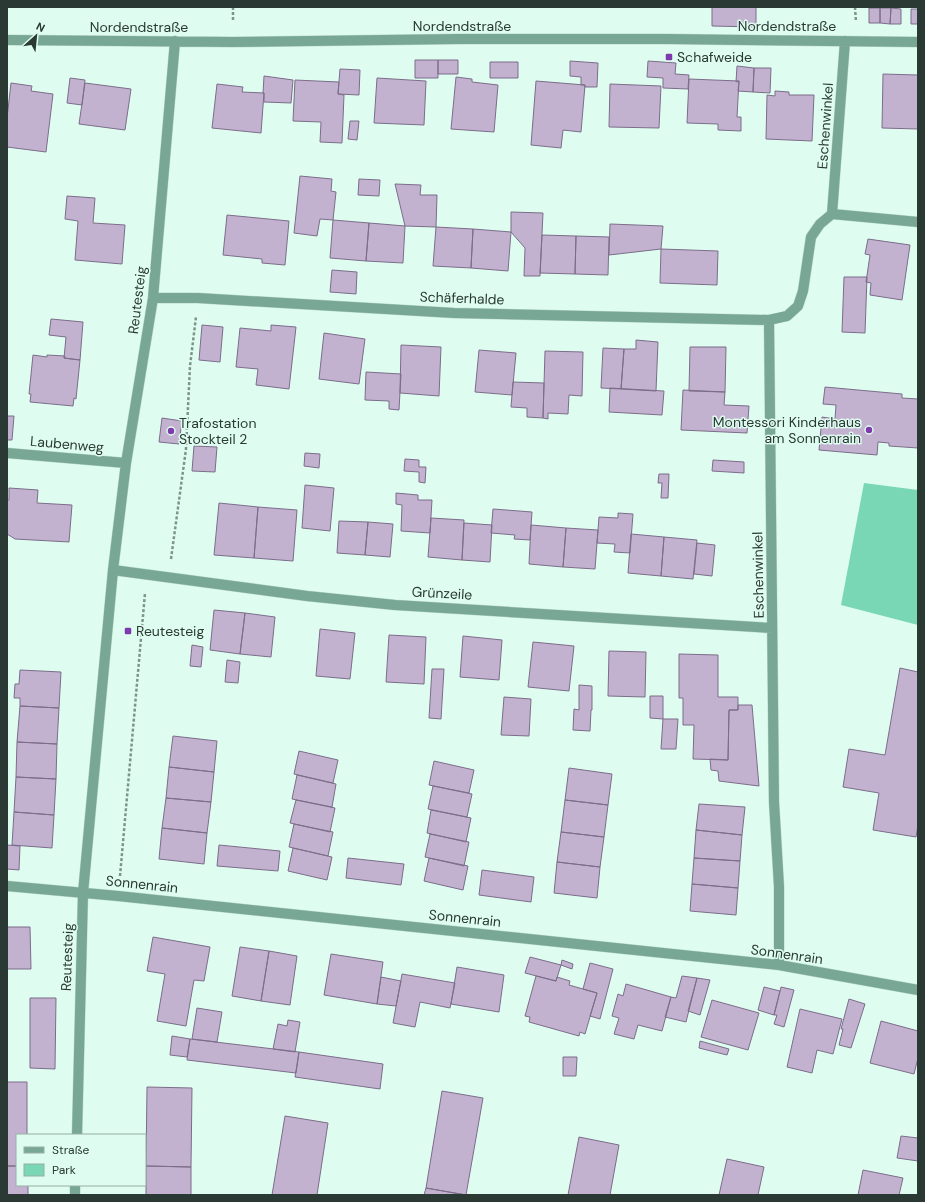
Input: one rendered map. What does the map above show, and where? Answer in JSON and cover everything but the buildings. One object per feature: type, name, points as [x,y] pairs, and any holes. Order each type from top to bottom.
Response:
[{"type":"street","name":"Nordendstraße","points":[[7,40],[175,41],[458,39],[918,42]]},
{"type":"street","name":"Reutesteig","points":[[77,1134],[83,893],[112,570],[126,463],[153,298],[175,41]]},
{"type":"street","name":"Eschenwinkel","points":[[832,214],[845,41]]},
{"type":"street","points":[[769,320],[787,316],[798,306],[803,291],[811,237],[820,224],[832,214],[918,222]]},
{"type":"street","name":"Schäferhalde","points":[[153,298],[198,298],[454,313],[769,320]]},
{"type":"street","name":"Eschenwinkel","points":[[769,320],[774,802],[779,887],[779,966]]},
{"type":"street","name":"Laubenweg","points":[[7,453],[126,463]]},
{"type":"street","name":"Grünzeile","points":[[112,570],[307,596],[395,605],[772,628]]},
{"type":"street","name":"Sonnenrain","points":[[7,886],[118,896],[779,966],[918,990]]},
{"type":"path","points":[[169,577],[186,449],[190,366],[198,298]]},
{"type":"path","points":[[118,896],[147,574]]},
{"type":"green space","points":[[864,483],[918,490],[918,625],[841,605]]},
{"type":"place","name":"Schafweide","points":[[669,57]]},
{"type":"place","name":"Montessori Kinderhaus am Sonnenrain","points":[[869,430]]},
{"type":"place","name":"Trafostation Stockteil 2","points":[[171,431]]},
{"type":"place","name":"Reutesteig","points":[[128,631]]}]
